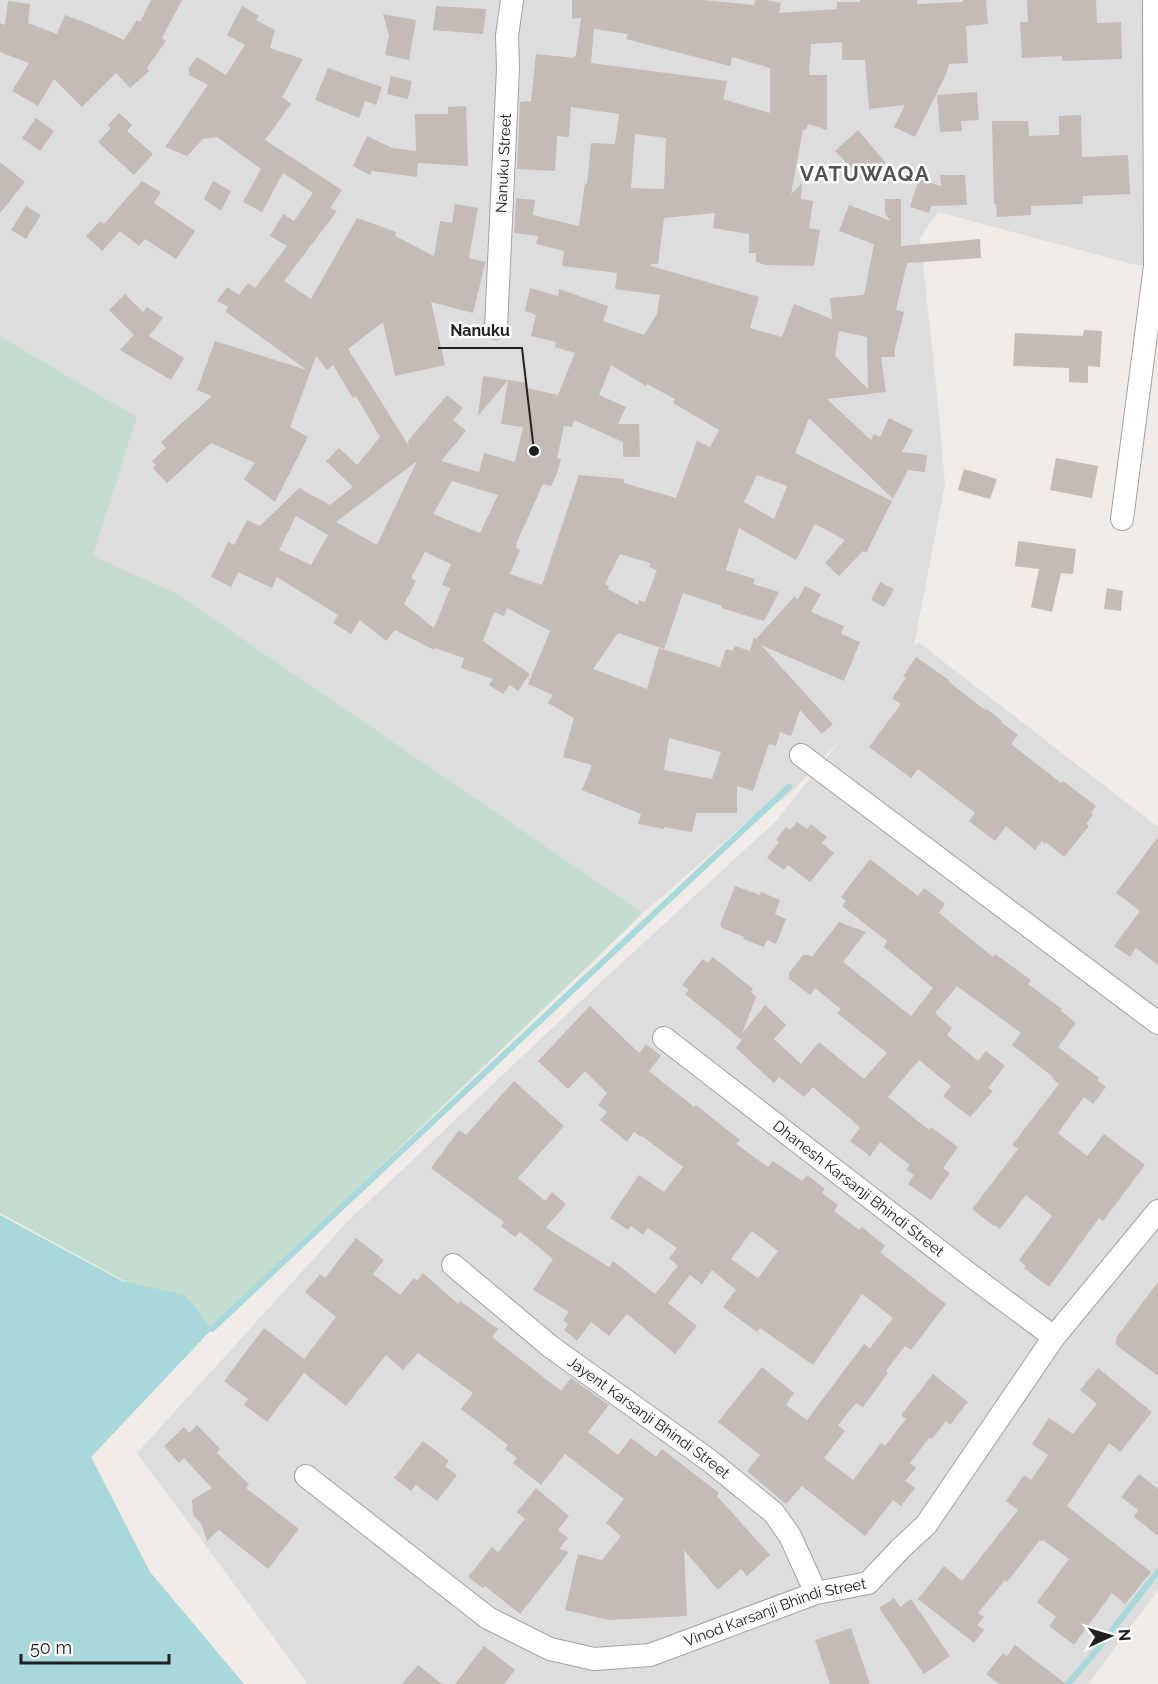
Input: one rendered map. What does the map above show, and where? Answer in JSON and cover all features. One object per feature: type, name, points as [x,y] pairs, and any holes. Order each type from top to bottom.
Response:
[{"type":"street","name":"Nanuku Street","points":[[496,328],[508,68],[507,36],[512,0]]},
{"type":"street","points":[[1122,519],[1155,266],[1154,0]]},
{"type":"street","points":[[801,755],[1158,1023]]},
{"type":"street","name":"Dhanesh Karsanji Bhindi Street","points":[[664,1038],[1054,1337]]},
{"type":"street","name":"Vinod Karsanji Bhindi Street","points":[[306,1476],[488,1618],[550,1648],[594,1659],[650,1655],[816,1593],[868,1583],[926,1525],[1054,1337],[1158,1212]]},
{"type":"street","name":"Jayent Karsanji Bhindi Street","points":[[453,1265],[551,1347],[710,1461],[774,1513],[790,1536],[816,1593]]},
{"type":"shaded area","points":[[0,0],[1158,0],[1158,265],[1136,265],[938,212],[920,238],[945,484],[914,646],[918,642],[1158,827],[1158,1590],[1088,1684],[308,1684],[137,1453],[348,1221],[601,982],[776,821],[842,738],[789,795],[748,821],[643,913],[176,593],[93,556],[137,417],[0,336]]},
{"type":"green space","points":[[0,336],[137,417],[93,556],[176,593],[643,913],[212,1329],[0,1213]]},
{"type":"water","points":[[0,1215],[122,1281],[185,1295],[212,1329],[91,1457],[150,1572],[244,1684],[0,1684]]},
{"type":"building","points":[[151,0],[182,0],[162,38],[166,41],[147,68],[149,71],[130,88],[116,73],[82,107],[54,79],[38,106],[12,91],[29,63],[0,52],[0,23],[5,25],[8,1],[30,4],[28,23],[57,34],[65,15],[124,40],[137,20],[140,22]]},
{"type":"building","points":[[572,0],[703,0],[754,5],[755,0],[765,0],[781,3],[779,13],[837,9],[837,2],[860,2],[860,0],[917,0],[917,4],[986,0],[988,24],[966,26],[968,63],[949,64],[915,137],[894,127],[905,105],[869,109],[865,60],[842,60],[842,42],[811,44],[809,75],[827,75],[827,130],[808,124],[806,130],[803,130],[791,194],[802,183],[801,199],[813,201],[809,228],[820,230],[814,266],[766,265],[756,262],[756,253],[749,253],[749,234],[713,228],[715,213],[664,218],[658,264],[651,264],[651,266],[759,297],[750,328],[782,337],[794,304],[832,319],[830,298],[864,295],[874,244],[839,231],[849,205],[891,221],[885,214],[885,199],[901,199],[901,246],[980,239],[981,258],[907,263],[896,310],[904,312],[895,357],[881,357],[886,392],[827,399],[871,440],[874,434],[880,437],[889,418],[913,430],[902,452],[927,455],[925,472],[908,470],[893,499],[809,418],[795,453],[892,501],[866,553],[863,551],[839,576],[825,563],[845,540],[815,524],[796,560],[739,528],[726,570],[755,579],[753,584],[779,592],[764,621],[683,593],[664,649],[618,633],[593,669],[647,689],[659,648],[720,667],[726,649],[733,651],[735,646],[750,651],[754,637],[756,639],[794,597],[798,599],[805,586],[821,594],[811,612],[844,626],[841,634],[860,642],[844,681],[761,645],[833,724],[822,734],[800,710],[791,736],[780,732],[776,746],[769,744],[753,791],[737,786],[737,813],[696,813],[692,832],[638,824],[641,814],[582,790],[592,765],[563,757],[574,718],[548,703],[553,695],[528,684],[550,631],[507,608],[504,616],[494,612],[483,641],[530,674],[518,691],[510,685],[503,694],[489,685],[493,679],[461,668],[464,658],[435,648],[434,650],[395,630],[386,641],[360,620],[351,634],[333,623],[338,615],[277,577],[272,588],[238,572],[231,587],[211,577],[228,542],[234,545],[247,520],[260,526],[299,488],[330,505],[353,487],[326,461],[339,448],[357,465],[380,437],[356,396],[353,398],[333,365],[327,370],[316,356],[290,427],[308,437],[275,502],[244,479],[255,463],[211,443],[167,483],[153,468],[156,465],[152,461],[166,448],[161,442],[212,396],[197,390],[215,341],[307,370],[226,312],[228,306],[217,301],[227,287],[239,295],[248,283],[255,288],[287,246],[270,236],[283,214],[294,221],[313,193],[283,173],[262,212],[243,202],[261,169],[217,137],[203,139],[187,156],[165,147],[208,85],[189,75],[189,68],[197,57],[226,75],[245,45],[227,35],[242,6],[259,16],[256,20],[275,30],[270,48],[303,59],[282,97],[291,104],[265,140],[342,190],[330,208],[337,211],[284,281],[311,299],[357,218],[396,232],[395,236],[434,256],[440,221],[452,223],[455,204],[478,208],[469,258],[486,262],[473,313],[431,302],[445,365],[395,376],[383,322],[348,349],[409,446],[408,441],[447,395],[463,408],[453,420],[466,431],[441,461],[479,472],[484,453],[515,462],[523,427],[501,424],[508,380],[528,383],[527,388],[558,395],[575,353],[555,347],[556,342],[531,336],[536,315],[525,311],[530,288],[558,296],[559,289],[608,306],[603,321],[644,335],[657,314],[660,295],[615,289],[617,273],[562,266],[564,251],[536,244],[538,236],[514,233],[516,198],[535,200],[533,215],[579,226],[585,183],[587,184],[591,143],[615,144],[619,114],[571,107],[569,137],[557,136],[555,171],[517,169],[520,102],[531,101],[536,54],[574,58],[581,18],[572,19]],"holes":[[[594,29],[628,34],[626,39],[730,66],[732,57],[770,68],[770,113],[723,99],[727,81],[591,63]],[[635,134],[666,138],[664,189],[631,188]],[[839,331],[867,337],[868,389],[835,356]],[[611,365],[646,386],[647,384],[675,399],[673,403],[719,430],[710,447],[697,441],[676,498],[624,483],[624,479],[579,475],[542,585],[510,574],[520,550],[516,548],[517,542],[543,484],[551,486],[557,473],[561,459],[557,458],[564,426],[572,427],[574,420],[623,442],[623,457],[640,457],[639,424],[618,424],[626,407],[599,395]],[[417,461],[377,545],[336,522]],[[757,475],[787,486],[774,519],[744,502]],[[452,481],[498,495],[480,533],[433,514]],[[296,516],[328,535],[311,565],[279,550]],[[425,552],[451,564],[442,585],[450,588],[434,628],[404,604],[416,581],[411,578]],[[620,554],[650,563],[649,567],[657,570],[645,602],[639,600],[638,605],[608,589],[609,586],[605,584]],[[669,738],[721,752],[712,779],[664,770]]]},
{"type":"building","points":[[1027,0],[1096,0],[1097,23],[1121,22],[1122,59],[1062,61],[1062,56],[1022,58],[1020,22],[1028,22]]},
{"type":"building","points":[[436,6],[486,9],[483,34],[433,30]]},
{"type":"building","points":[[383,14],[416,20],[409,60],[385,55],[389,36]]},
{"type":"building","points":[[328,68],[382,87],[376,105],[365,101],[359,118],[315,100]]},
{"type":"building","points":[[391,76],[412,81],[408,99],[387,94]]},
{"type":"building","points":[[977,92],[979,120],[961,121],[962,131],[940,132],[937,95]]},
{"type":"building","points":[[466,106],[468,166],[418,163],[417,177],[372,171],[370,175],[353,166],[367,136],[392,148],[416,151],[415,114],[448,114],[448,107]]},
{"type":"building","points":[[119,113],[132,125],[127,131],[153,154],[134,175],[98,142],[111,128],[108,125]]},
{"type":"building","points":[[1081,115],[1082,157],[1128,155],[1130,194],[1083,196],[1083,204],[1031,206],[1031,215],[997,217],[996,204],[994,204],[992,121],[1028,121],[1029,136],[1059,135],[1059,116]]},
{"type":"building","points":[[36,118],[54,131],[40,151],[22,138]]},
{"type":"building","points":[[858,130],[886,163],[868,179],[862,179],[835,151]]},
{"type":"building","points":[[0,162],[25,182],[0,213]]},
{"type":"building","points":[[940,175],[965,175],[967,205],[931,206],[929,213],[910,207],[919,179],[941,186]]},
{"type":"building","points":[[142,181],[161,192],[154,203],[195,231],[176,259],[145,239],[139,246],[120,231],[102,251],[86,236],[100,221],[104,224]]},
{"type":"building","points":[[213,181],[231,191],[221,211],[204,199]]},
{"type":"building","points":[[26,206],[41,215],[26,239],[11,230]]},
{"type":"building","points":[[125,294],[143,312],[147,307],[163,318],[149,336],[184,358],[171,380],[120,350],[134,335],[109,310]]},
{"type":"building","points":[[1084,330],[1102,331],[1100,367],[1088,366],[1088,383],[1069,382],[1069,368],[1013,366],[1015,333],[1083,336]]},
{"type":"building","points":[[483,376],[508,380],[478,416]]},
{"type":"building","points":[[1056,458],[1098,466],[1092,498],[1050,490]]},
{"type":"building","points":[[964,469],[997,479],[990,499],[958,490]]},
{"type":"building","points":[[1018,541],[1076,549],[1073,574],[1061,573],[1052,612],[1031,607],[1039,569],[1015,566]]},
{"type":"building","points":[[880,582],[894,589],[884,607],[871,600]]},
{"type":"building","points":[[1107,588],[1123,591],[1121,611],[1104,609]]},
{"type":"building","points":[[916,657],[949,680],[985,710],[987,709],[1018,735],[1011,744],[1061,783],[1063,781],[1096,806],[1086,824],[1089,826],[1064,857],[1042,841],[1035,850],[1006,826],[995,841],[969,821],[975,813],[918,769],[911,778],[869,747],[901,704],[892,698],[906,678],[903,676]]},
{"type":"building","points":[[797,822],[807,829],[811,824],[827,837],[822,843],[834,853],[810,882],[788,865],[784,870],[767,858],[779,842],[776,840],[786,827],[790,830]]},
{"type":"building","points":[[1158,837],[1158,965],[1136,948],[1130,957],[1114,946],[1140,911],[1116,893]]},
{"type":"building","points":[[870,859],[918,896],[924,888],[945,904],[939,913],[993,957],[995,954],[1031,980],[1028,984],[1062,1009],[1061,1011],[1076,1023],[1058,1047],[1099,1078],[1097,1080],[1106,1087],[1093,1104],[1084,1097],[1058,1133],[1087,1156],[1104,1134],[1145,1165],[1103,1221],[1099,1218],[1049,1287],[1024,1268],[1026,1266],[1019,1260],[1052,1216],[1026,1195],[1000,1229],[972,1209],[1018,1149],[1012,1145],[1059,1084],[1012,1045],[1021,1033],[957,986],[935,1013],[952,1028],[947,1035],[978,1061],[986,1051],[1005,1066],[988,1088],[993,1091],[970,1117],[943,1096],[951,1086],[919,1060],[888,1097],[929,1130],[931,1127],[958,1147],[943,1168],[950,1173],[931,1200],[908,1184],[914,1175],[906,1170],[910,1165],[880,1142],[870,1156],[850,1141],[860,1128],[854,1122],[813,1087],[804,1097],[779,1077],[774,1083],[736,1048],[742,1040],[685,994],[689,990],[682,985],[703,959],[708,963],[713,957],[753,989],[751,992],[756,997],[742,1034],[765,1005],[786,1025],[774,1039],[801,1064],[819,1042],[864,1079],[887,1053],[837,1013],[841,1009],[815,988],[810,995],[789,979],[789,973],[803,955],[812,957],[839,922],[866,932],[843,962],[911,1016],[933,988],[884,947],[887,941],[842,906],[846,901],[841,897]]},
{"type":"building","points":[[735,886],[760,895],[761,892],[780,900],[775,914],[786,919],[776,944],[767,940],[764,947],[722,928],[720,925]]},
{"type":"building","points":[[590,1006],[639,1053],[646,1044],[661,1056],[649,1071],[740,1140],[736,1144],[768,1167],[773,1161],[802,1181],[807,1175],[825,1189],[822,1193],[838,1205],[834,1211],[859,1230],[862,1227],[885,1246],[880,1252],[946,1304],[911,1350],[905,1346],[863,1407],[856,1403],[838,1425],[845,1431],[824,1458],[853,1480],[881,1443],[885,1446],[906,1419],[901,1415],[933,1374],[968,1402],[950,1425],[946,1421],[932,1439],[929,1438],[910,1463],[916,1468],[905,1481],[915,1488],[901,1506],[893,1500],[865,1536],[802,1486],[786,1504],[747,1471],[760,1455],[718,1422],[762,1367],[794,1393],[786,1405],[807,1420],[864,1344],[870,1348],[893,1318],[862,1294],[813,1365],[760,1328],[757,1332],[723,1307],[736,1290],[712,1270],[702,1284],[690,1275],[668,1303],[697,1326],[675,1354],[627,1314],[609,1336],[591,1322],[577,1341],[564,1330],[568,1324],[563,1320],[569,1312],[533,1290],[553,1259],[520,1232],[515,1237],[501,1226],[504,1222],[431,1168],[459,1130],[466,1135],[514,1081],[564,1126],[518,1178],[545,1201],[552,1192],[566,1204],[546,1228],[609,1267],[613,1261],[655,1294],[678,1266],[669,1258],[677,1248],[648,1228],[643,1235],[631,1226],[628,1230],[610,1218],[639,1175],[664,1192],[683,1167],[642,1136],[634,1132],[627,1142],[600,1120],[607,1112],[598,1105],[607,1093],[585,1071],[568,1089],[538,1061]],"holes":[[[752,1231],[778,1251],[758,1278],[731,1259]]]},
{"type":"building","points":[[356,1238],[384,1260],[373,1274],[400,1295],[414,1278],[417,1281],[423,1273],[458,1304],[460,1301],[498,1329],[492,1337],[561,1391],[571,1378],[609,1405],[588,1432],[618,1455],[631,1438],[656,1457],[662,1449],[719,1493],[717,1496],[770,1555],[747,1576],[741,1569],[718,1590],[684,1550],[687,1616],[609,1620],[565,1610],[578,1554],[602,1560],[621,1536],[606,1523],[624,1499],[565,1454],[541,1485],[513,1463],[517,1458],[505,1449],[508,1445],[461,1409],[473,1393],[418,1353],[403,1370],[386,1355],[346,1406],[304,1373],[267,1422],[244,1405],[248,1399],[224,1381],[264,1328],[304,1359],[336,1317],[305,1292],[320,1274],[325,1278]]},
{"type":"building","points":[[1158,1282],[1158,1376],[1116,1345],[1116,1338]]},
{"type":"building","points":[[1098,1368],[1152,1412],[1120,1452],[1109,1443],[1067,1506],[1151,1572],[1125,1604],[1112,1593],[1074,1645],[1049,1626],[1056,1617],[1037,1602],[1069,1559],[1040,1540],[1007,1582],[1005,1580],[978,1613],[984,1617],[977,1625],[984,1630],[974,1643],[918,1599],[944,1566],[962,1581],[1018,1510],[1006,1501],[1024,1475],[1031,1480],[1048,1455],[1032,1444],[1049,1418],[1073,1434],[1097,1404],[1080,1390]]},
{"type":"building","points":[[197,1425],[220,1449],[217,1453],[249,1484],[246,1488],[299,1529],[268,1569],[219,1530],[207,1541],[201,1523],[193,1515],[192,1500],[212,1488],[184,1458],[179,1463],[164,1446],[184,1427],[189,1433]]},
{"type":"building","points":[[423,1441],[449,1461],[445,1466],[457,1475],[437,1501],[416,1485],[411,1491],[394,1478]]},
{"type":"building","points":[[1139,1474],[1158,1489],[1158,1536],[1134,1517],[1138,1510],[1121,1497]]},
{"type":"building","points":[[536,1488],[569,1516],[558,1530],[568,1538],[559,1549],[569,1552],[520,1614],[485,1586],[483,1588],[468,1577],[492,1547],[498,1552],[525,1519],[517,1512]]},
{"type":"building","points":[[894,1598],[900,1607],[911,1599],[950,1656],[924,1674],[879,1608]]},
{"type":"building","points":[[851,1628],[870,1684],[830,1684],[815,1640]]},
{"type":"building","points":[[1015,1645],[1066,1684],[999,1684],[986,1674],[1003,1653],[1007,1656]]},
{"type":"building","points":[[484,1646],[515,1670],[504,1684],[455,1684]]},
{"type":"building","points":[[418,1665],[442,1684],[402,1684]]},
{"type":"waterway","points":[[212,1329],[789,787]]},
{"type":"waterway","points":[[1068,1684],[1158,1571]]},
{"type":"place","name":"Nanuku","points":[[534,451]]},
{"type":"district","name":"VATUWAQA","points":[[865,174]]}]
